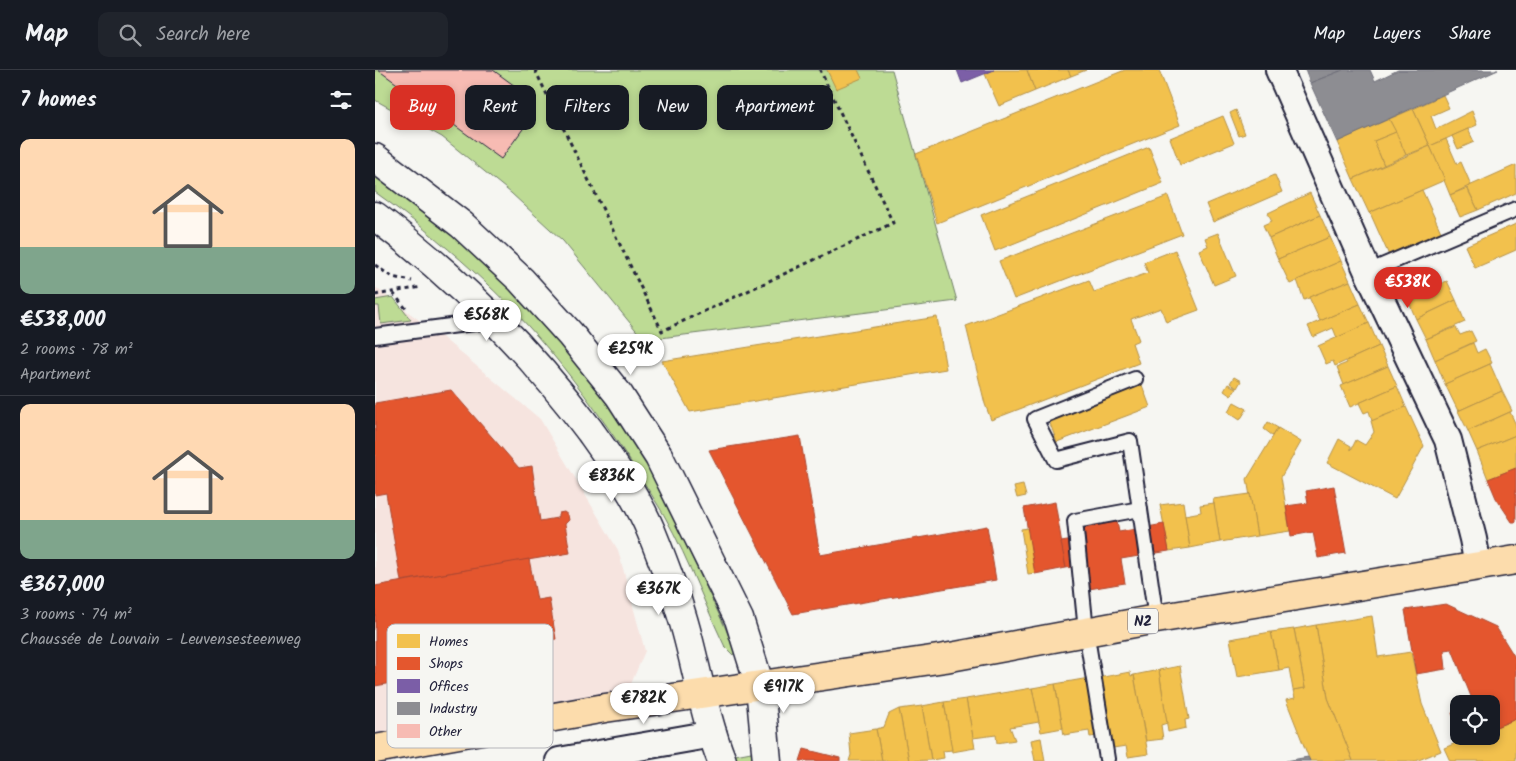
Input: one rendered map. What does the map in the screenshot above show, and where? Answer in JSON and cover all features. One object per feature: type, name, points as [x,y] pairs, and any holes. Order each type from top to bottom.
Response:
[{"type":"main road","points":[[375,158],[462,225],[521,280],[570,334],[619,395],[659,458],[739,619],[760,686],[767,761]]},
{"type":"main road","points":[[375,216],[420,250],[496,320],[567,401],[609,458],[650,528],[686,630],[700,695],[722,761]]},
{"type":"main road","name":"N2","points":[[553,717],[945,658],[1086,630],[1478,566],[1515,562]]},
{"type":"street","points":[[1279,70],[1368,272],[1448,440],[1478,566]]},
{"type":"street","points":[[559,761],[713,734]]},
{"type":"lane","points":[[1368,272],[1516,209]]},
{"type":"lane","points":[[375,336],[496,320]]},
{"type":"lane","points":[[1135,379],[1035,419],[1056,460],[1130,441],[1156,619]]},
{"type":"lane","points":[[1107,759],[1086,630],[1075,521],[1139,509]]},
{"type":"path","points":[[535,70],[662,331],[893,223],[819,70]]},
{"type":"path","points":[[375,265],[392,278],[426,283]]},
{"type":"path","points":[[375,295],[430,286]]},
{"type":"path","points":[[392,292],[409,312]]},
{"type":"shaded area","points":[[375,287],[443,338],[540,419],[618,550],[645,651],[625,698],[553,711],[553,624],[387,624],[387,740],[375,742]]},
{"type":"green space","points":[[375,70],[892,70],[957,301],[644,340],[563,241],[511,193],[442,137],[429,130],[455,130],[455,85],[390,85],[390,108],[375,100]]},
{"type":"green space","points":[[375,175],[469,247],[503,279],[580,368],[618,419],[651,471],[725,627],[735,652],[733,655],[725,647],[683,551],[664,515],[642,479],[584,394],[538,337],[495,292],[449,249],[375,192]]},
{"type":"green space","points":[[393,297],[411,320],[381,324],[379,306],[375,306],[375,300]]},
{"type":"green space","points":[[751,752],[754,761],[732,761],[730,756]]},
{"type":"building: Homes","points":[[827,70],[858,70],[862,78],[836,89]]},
{"type":"building: Homes","points":[[994,70],[1027,70],[1035,91],[999,106],[985,74]]},
{"type":"building: Homes","points":[[1027,70],[1068,70],[1071,76],[1035,91]]},
{"type":"building: Homes","points":[[1068,70],[1086,70],[1071,76]]},
{"type":"building: Homes","points":[[1125,70],[1159,70],[1180,125],[937,223],[916,154]]},
{"type":"building: Homes","points":[[1443,95],[1449,108],[1431,116],[1436,129],[1472,111],[1477,125],[1430,146],[1413,109]]},
{"type":"building: Homes","points":[[1413,109],[1430,146],[1406,155],[1389,119]]},
{"type":"building: Homes","points":[[1236,110],[1245,134],[1239,136],[1230,113]]},
{"type":"building: Homes","points":[[1223,116],[1234,143],[1180,165],[1170,138]]},
{"type":"building: Homes","points":[[1389,119],[1396,132],[1374,141],[1384,165],[1353,179],[1337,142]]},
{"type":"building: Homes","points":[[1468,129],[1474,142],[1458,149],[1452,136]]},
{"type":"building: Homes","points":[[1396,132],[1406,155],[1384,165],[1374,141]]},
{"type":"building: Homes","points":[[1446,139],[1457,164],[1461,162],[1471,185],[1450,195],[1430,146]]},
{"type":"building: Homes","points":[[1430,146],[1445,180],[1369,213],[1353,179]]},
{"type":"building: Homes","points":[[1149,147],[1163,183],[995,251],[981,215]]},
{"type":"building: Homes","points":[[1516,165],[1516,193],[1478,210],[1467,187]]},
{"type":"building: Homes","points":[[1275,175],[1282,192],[1213,222],[1206,204]]},
{"type":"building: Homes","points":[[1467,188],[1478,210],[1460,217],[1450,195]]},
{"type":"building: Homes","points":[[1422,190],[1441,232],[1388,256],[1369,213]]},
{"type":"building: Homes","points":[[1310,193],[1320,215],[1269,238],[1263,225],[1272,221],[1268,213]]},
{"type":"building: Homes","points":[[1168,196],[1182,234],[1014,299],[999,261]]},
{"type":"building: Homes","points":[[1320,215],[1330,237],[1278,259],[1269,238]]},
{"type":"building: Homes","points":[[1516,224],[1516,250],[1475,268],[1465,246]]},
{"type":"building: Homes","points":[[1218,233],[1236,276],[1214,285],[1199,250],[1208,246],[1205,238]]},
{"type":"building: Homes","points":[[1330,237],[1341,261],[1290,284],[1278,259]]},
{"type":"building: Homes","points":[[1175,250],[1199,310],[1166,322],[1161,308],[1131,319],[1139,340],[1132,343],[1139,363],[991,420],[985,404],[966,326],[1089,280],[1094,292],[1148,273],[1144,262]]},
{"type":"building: Homes","points":[[1341,261],[1350,281],[1304,300],[1297,280]]},
{"type":"building: Homes","points":[[1350,281],[1360,304],[1320,321],[1309,297]]},
{"type":"building: Homes","points":[[1447,281],[1456,300],[1416,319],[1407,298]]},
{"type":"building: Homes","points":[[1456,300],[1465,322],[1426,339],[1416,319]]},
{"type":"building: Homes","points":[[1360,304],[1369,323],[1337,338],[1333,328],[1313,337],[1308,326]]},
{"type":"building: Homes","points":[[937,317],[946,369],[690,412],[662,361]]},
{"type":"building: Homes","points":[[1369,323],[1379,346],[1335,366],[1333,361],[1326,364],[1318,346]]},
{"type":"building: Homes","points":[[1456,327],[1460,335],[1471,331],[1476,341],[1435,360],[1426,339]]},
{"type":"building: Homes","points":[[1473,343],[1477,353],[1485,349],[1492,363],[1445,384],[1435,360]]},
{"type":"building: Homes","points":[[1379,346],[1388,366],[1344,385],[1337,367]]},
{"type":"building: Homes","points":[[1490,364],[1502,391],[1458,411],[1445,384]]},
{"type":"building: Homes","points":[[1388,366],[1397,386],[1350,407],[1341,386]]},
{"type":"building: Homes","points":[[1234,377],[1241,381],[1237,388],[1230,383]]},
{"type":"building: Homes","points":[[1228,384],[1236,388],[1231,396],[1224,391]]},
{"type":"building: Homes","points":[[1142,385],[1150,407],[1057,442],[1049,421]]},
{"type":"building: Homes","points":[[1397,386],[1406,407],[1372,421],[1369,411],[1364,413],[1359,403]]},
{"type":"building: Homes","points":[[1502,391],[1512,411],[1468,431],[1458,411]]},
{"type":"building: Homes","points":[[1234,402],[1247,409],[1240,420],[1228,412]]},
{"type":"building: Homes","points":[[1406,407],[1424,446],[1395,499],[1327,463],[1339,439],[1351,446],[1351,450],[1356,440],[1365,445],[1374,432],[1371,421]]},
{"type":"building: Homes","points":[[1510,412],[1516,425],[1516,435],[1477,451],[1468,431]]},
{"type":"building: Homes","points":[[1268,422],[1278,428],[1273,436],[1264,429]]},
{"type":"building: Homes","points":[[1278,428],[1301,442],[1281,477],[1290,531],[1257,536],[1247,479]]},
{"type":"building: Homes","points":[[1516,435],[1516,468],[1488,479],[1477,451]]},
{"type":"building: Homes","points":[[1023,485],[1026,496],[1017,498],[1014,487]]},
{"type":"building: Homes","points":[[1250,494],[1257,536],[1220,542],[1213,499]]},
{"type":"building: Homes","points":[[1183,502],[1190,548],[1169,551],[1160,505]]},
{"type":"building: Homes","points":[[1214,503],[1220,542],[1190,548],[1185,515],[1201,512],[1200,505]]},
{"type":"building: Homes","points":[[1028,528],[1035,573],[1028,574],[1021,529]]},
{"type":"building: Homes","points":[[1372,616],[1378,657],[1411,652],[1422,704],[1441,751],[1416,761],[1353,761],[1328,698],[1316,625]]},
{"type":"building: Homes","points":[[1316,625],[1328,698],[1353,761],[1310,761],[1286,700],[1295,698],[1293,690],[1305,688],[1294,629]]},
{"type":"building: Homes","points":[[1294,629],[1305,688],[1293,690],[1289,668],[1279,670],[1271,632]]},
{"type":"building: Homes","points":[[1271,632],[1279,670],[1237,677],[1230,639]]},
{"type":"building: Homes","points":[[1180,666],[1189,719],[1185,720],[1186,728],[1168,732],[1159,670]]},
{"type":"building: Homes","points":[[1159,670],[1167,723],[1161,725],[1163,739],[1146,741],[1134,675]]},
{"type":"building: Homes","points":[[1130,672],[1131,676],[1134,675],[1148,754],[1128,757],[1126,746],[1113,748],[1106,710],[1103,710],[1098,678]]},
{"type":"building: Homes","points":[[1089,678],[1097,736],[1090,737],[1089,731],[1064,735],[1055,684]]},
{"type":"building: Homes","points":[[1055,684],[1063,728],[1041,732],[1032,688]]},
{"type":"building: Homes","points":[[1032,688],[1039,722],[1010,727],[1015,740],[997,743],[996,735],[973,738],[966,699]]},
{"type":"building: Homes","points":[[966,699],[975,748],[952,752],[944,702]]},
{"type":"building: Homes","points":[[944,702],[952,750],[943,751],[944,758],[931,760],[922,706]]},
{"type":"building: Homes","points":[[922,706],[931,760],[909,761],[899,709]]},
{"type":"building: Homes","points":[[899,709],[909,761],[882,761],[876,729],[884,727],[889,714]]},
{"type":"building: Homes","points":[[1516,719],[1516,761],[1450,761],[1444,748],[1451,745],[1500,745],[1500,725]]},
{"type":"building: Homes","points":[[876,729],[882,761],[849,761],[851,755],[849,733]]},
{"type":"building: Homes","points":[[1041,738],[1045,761],[1035,761],[1031,740]]},
{"type":"building: Shops","points":[[451,390],[519,468],[532,466],[540,521],[557,518],[559,513],[564,512],[568,515],[569,520],[565,524],[570,553],[401,581],[386,493],[375,495],[375,403]]},
{"type":"building: Shops","points":[[800,436],[820,555],[987,526],[996,580],[793,614],[709,450]]},
{"type":"building: Shops","points":[[1516,468],[1516,522],[1512,522],[1496,498],[1488,479]]},
{"type":"building: Shops","points":[[1334,486],[1346,553],[1318,558],[1313,532],[1291,536],[1286,506],[1308,503],[1306,491]]},
{"type":"building: Shops","points":[[1055,502],[1066,568],[1035,574],[1024,508]]},
{"type":"building: Shops","points":[[1117,522],[1119,532],[1164,524],[1169,551],[1121,559],[1125,583],[1089,589],[1084,565],[1066,568],[1061,542],[1080,539],[1078,528]]},
{"type":"building: Shops","points":[[529,559],[537,600],[549,598],[556,639],[553,640],[553,624],[387,624],[387,684],[375,686],[375,586]]},
{"type":"building: Shops","points":[[1446,604],[1496,627],[1516,659],[1516,719],[1500,725],[1500,695],[1470,695],[1452,649],[1444,650],[1446,669],[1416,674],[1405,610]]},
{"type":"building: Shops","points":[[804,749],[840,758],[840,761],[800,761]]},
{"type":"building: Offices","points":[[957,70],[994,70],[962,83]]},
{"type":"building: Industry","points":[[1305,70],[1343,70],[1310,83]]},
{"type":"building: Industry","points":[[1343,70],[1370,70],[1375,81],[1398,70],[1498,70],[1337,142],[1310,83]]},
{"type":"building: Industry","points":[[1308,757],[1310,761],[1286,761]]},
{"type":"building: Other","points":[[378,70],[493,70],[514,85],[465,85],[465,130],[522,130],[501,159],[455,126],[455,85],[399,85]]}]
